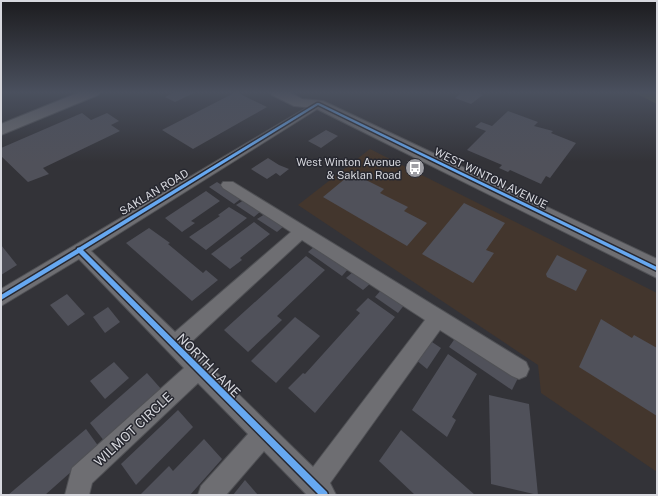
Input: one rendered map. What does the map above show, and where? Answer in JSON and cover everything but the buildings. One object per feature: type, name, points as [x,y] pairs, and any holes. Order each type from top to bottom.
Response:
[{"type":"main road","points":[[1,130],[37,115]]},
{"type":"main road","name":"WEST WINTON AVENUE","points":[[346,115],[657,269]]},
{"type":"street","name":"SAKLAN ROAD","points":[[1,298],[285,115]]},
{"type":"street","points":[[228,185],[519,369]]},
{"type":"street","points":[[174,345],[301,232]]},
{"type":"street","name":"NORTH LANE","points":[[79,249],[319,490]]},
{"type":"street","points":[[319,490],[438,318]]},
{"type":"street","name":"WILMOT CIRCLE","points":[[77,495],[81,477],[198,369]]},
{"type":"street","points":[[210,495],[263,434]]},
{"type":"shaded area","points":[[370,149],[657,293],[657,472],[541,393],[538,365],[298,205]]},
{"type":"cycle path","points":[[1,298],[300,115]]},
{"type":"cycle path","points":[[341,115],[657,269]]},
{"type":"cycle path","points":[[79,249],[324,495]]},
{"type":"place","name":"West Winton Avenue & Saklan Road","points":[[415,168]]}]
